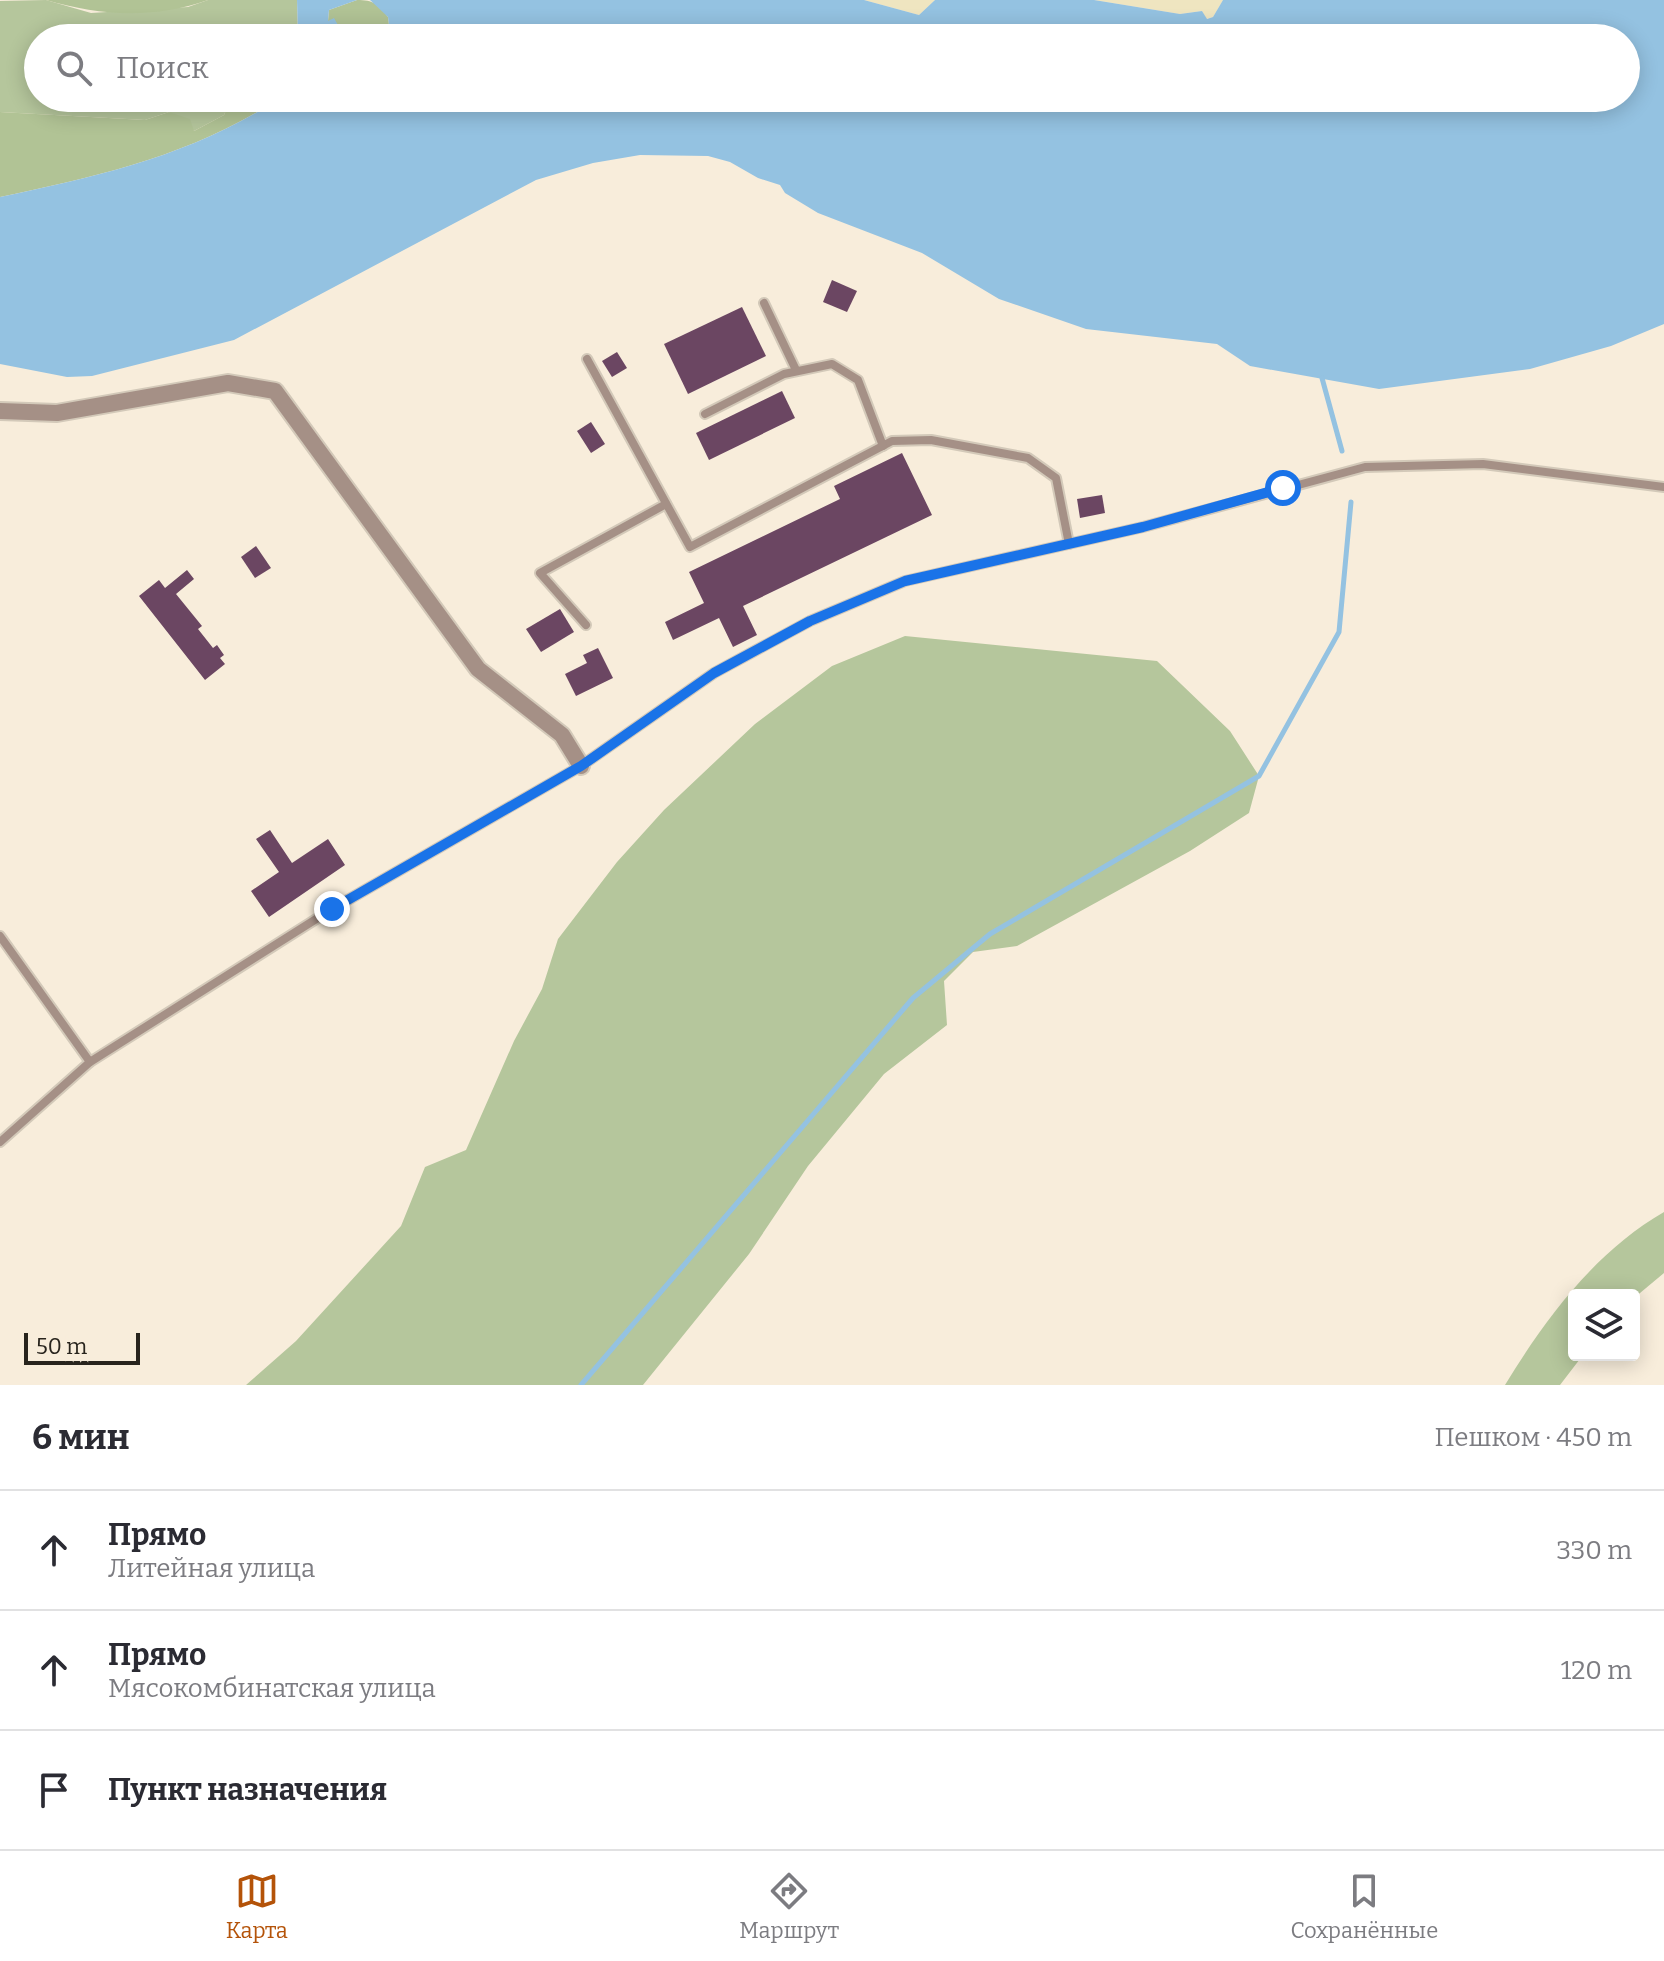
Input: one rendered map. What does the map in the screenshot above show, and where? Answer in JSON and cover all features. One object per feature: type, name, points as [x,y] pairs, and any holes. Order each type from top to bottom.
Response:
[{"type":"street","points":[[0,411],[57,413],[228,383],[275,391],[478,669],[562,735],[581,766]]},
{"type":"lane","points":[[764,303],[796,370]]},
{"type":"lane","points":[[587,359],[690,547],[892,441],[931,440],[1028,458],[1056,478],[1069,544]]},
{"type":"lane","points":[[705,414],[796,370],[832,364],[858,380],[883,446]]},
{"type":"lane","points":[[0,1142],[90,1062],[332,909],[581,766],[714,673],[810,621],[905,581],[1069,544],[1365,467],[1483,464],[1664,487]]},
{"type":"lane","points":[[586,625],[540,573],[666,504]]},
{"type":"lane","points":[[0,936],[90,1062]]},
{"type":"green space","points":[[46,0],[91,13],[188,7],[208,0],[297,0],[298,24],[24,24],[24,112],[169,112],[145,120],[0,112],[0,1]]},
{"type":"green space","points":[[46,0],[208,0],[167,10],[127,13]]},
{"type":"green space","points":[[357,0],[371,2],[388,17],[389,24],[334,24],[328,21],[329,10]]},
{"type":"green space","points":[[0,112],[145,120],[169,112],[190,119],[194,131],[225,112],[257,112],[214,135],[145,161],[0,197]]},
{"type":"green space","points":[[169,112],[225,112],[224,115],[194,131]]},
{"type":"green space","points":[[905,636],[1157,661],[1230,731],[1259,776],[1249,813],[1190,851],[1017,946],[973,952],[944,981],[947,1025],[884,1074],[808,1166],[749,1254],[643,1385],[246,1385],[296,1341],[401,1226],[425,1167],[466,1150],[514,1041],[542,989],[558,939],[617,862],[664,810],[755,724],[832,666]]},
{"type":"green space","points":[[1664,1212],[1664,1273],[1640,1293],[1640,1289],[1573,1289],[1594,1266],[1639,1228]]},
{"type":"green space","points":[[1568,1296],[1568,1361],[1578,1361],[1560,1385],[1505,1385],[1537,1336]]},
{"type":"sand","points":[[864,0],[935,0],[919,15]]},
{"type":"sand","points":[[1094,0],[1223,0],[1213,17],[1206,19],[1202,11],[1180,14]]},
{"type":"water","points":[[297,0],[357,0],[329,10],[328,21],[334,18],[337,24],[298,24]]},
{"type":"water","points":[[370,0],[864,0],[919,15],[935,0],[1094,0],[1180,14],[1202,11],[1207,19],[1213,17],[1223,0],[1664,0],[1664,324],[1611,346],[1530,369],[1379,389],[1250,366],[1217,344],[1086,329],[999,299],[922,253],[818,213],[785,193],[780,185],[758,178],[730,162],[708,156],[640,155],[593,163],[536,180],[234,340],[92,376],[67,377],[0,364],[0,197],[145,161],[214,135],[257,112],[1640,112],[1640,24],[389,24],[388,17]]},
{"type":"building","points":[[832,280],[857,291],[847,312],[823,302]]},
{"type":"building","points":[[742,307],[766,356],[688,394],[664,344]]},
{"type":"building","points":[[617,352],[627,368],[612,377],[602,361]]},
{"type":"building","points":[[782,391],[795,418],[709,460],[696,433]]},
{"type":"building","points":[[591,422],[605,444],[591,453],[577,431]]},
{"type":"building","points":[[902,453],[932,515],[743,606],[757,635],[733,647],[719,618],[673,640],[665,622],[704,603],[689,572],[840,499],[834,486]]},
{"type":"building","points":[[1102,495],[1105,513],[1080,518],[1077,499]]},
{"type":"building","points":[[256,546],[271,568],[255,578],[241,557]]},
{"type":"building","points":[[187,570],[194,579],[176,594],[202,626],[198,629],[213,648],[217,645],[224,655],[220,658],[225,664],[205,680],[139,596],[159,580],[165,588]]},
{"type":"building","points":[[560,609],[574,632],[541,652],[526,629]]},
{"type":"building","points":[[598,648],[613,678],[576,696],[565,674],[587,663],[583,655]]},
{"type":"building","points":[[270,830],[292,863],[328,839],[345,865],[269,917],[251,891],[279,872],[256,839]]},
{"type":"waterway","points":[[1322,378],[1342,451]]},
{"type":"waterway","points":[[581,1385],[913,998],[990,934],[1259,776],[1339,632],[1351,502]]},
{"type":"route","points":[[332,909],[581,766],[714,673],[810,621],[905,581],[1143,527],[1283,488]]}]
